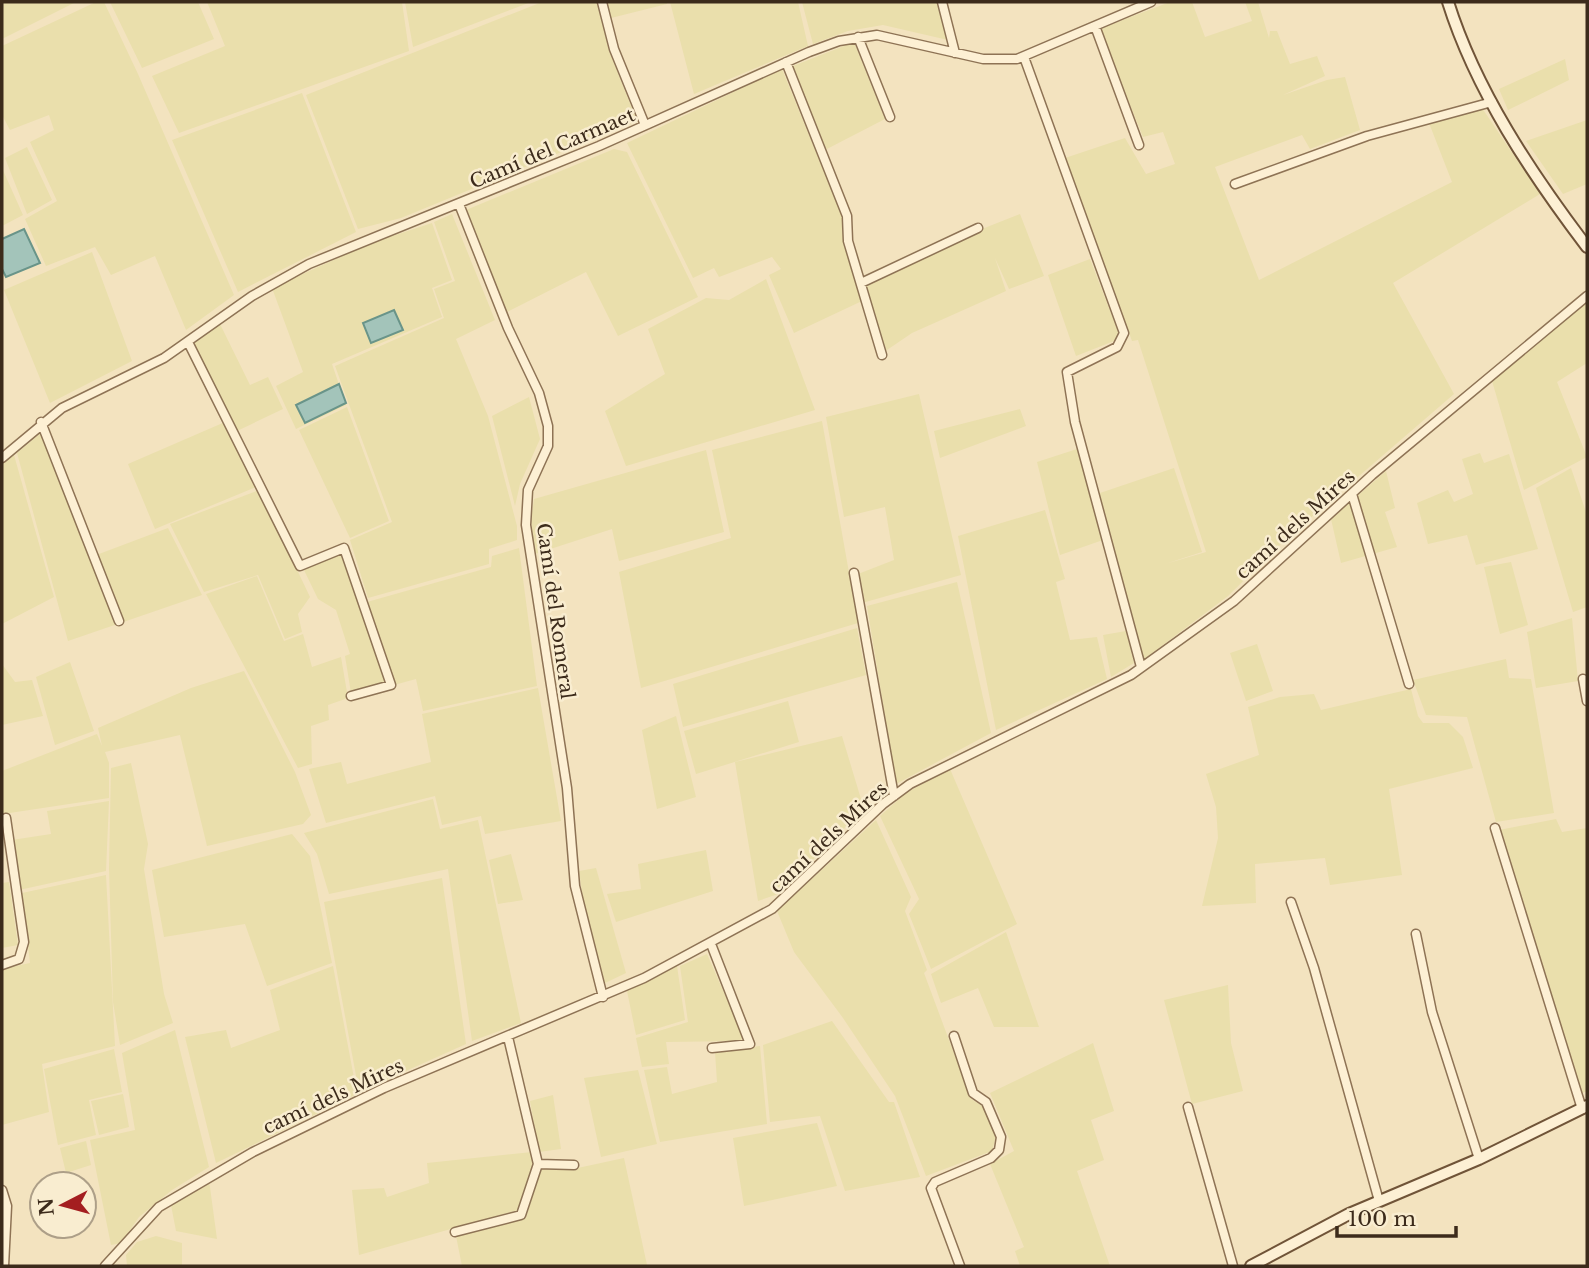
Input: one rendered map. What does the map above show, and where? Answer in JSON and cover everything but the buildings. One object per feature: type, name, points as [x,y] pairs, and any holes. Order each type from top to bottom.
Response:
[{"type":"main road","points":[[1448,2],[1492,102],[1509,133],[1587,247]]},
{"type":"main road","points":[[1251,1266],[1379,1201],[1479,1159],[1585,1107]]},
{"type":"street","points":[[602,2],[614,49],[645,125]]},
{"type":"street","points":[[942,2],[955,53]]},
{"type":"street","name":"Camí del Carmaet","points":[[2,458],[41,422],[84,395],[164,358],[252,296],[309,264],[459,204],[786,62],[858,37],[877,35],[901,38],[983,59],[1024,57],[1151,2]]},
{"type":"street","points":[[1095,26],[1139,145]]},
{"type":"street","points":[[858,37],[890,117]]},
{"type":"street","points":[[1024,57],[1124,333],[1117,347],[1067,372],[1075,422],[1142,667]]},
{"type":"street","points":[[786,62],[846,216],[848,241],[882,355]]},
{"type":"street","points":[[1235,184],[1367,136],[1492,102]]},
{"type":"street","name":"Camí del Romeral","points":[[459,204],[493,293],[539,393],[548,426],[548,446],[528,490],[526,525],[567,788],[575,886],[603,997]]},
{"type":"street","points":[[861,284],[978,228]]},
{"type":"street","name":"camí dels Mires","points":[[105,1266],[159,1207],[220,1169],[384,1088],[603,997],[711,944],[772,909],[894,796],[928,774],[1142,667],[1234,601],[1352,494],[1587,296]]},
{"type":"street","points":[[188,342],[300,566],[344,548],[391,685],[351,696]]},
{"type":"street","points":[[41,422],[119,621]]},
{"type":"street","points":[[1352,494],[1409,684]]},
{"type":"street","points":[[854,573],[894,796]]},
{"type":"street","points":[[1583,679],[1587,701]]},
{"type":"street","points":[[2,965],[19,959],[24,942],[6,818]]},
{"type":"street","points":[[1495,828],[1585,1107]]},
{"type":"street","points":[[1292,902],[1314,968],[1379,1201]]},
{"type":"street","points":[[1416,934],[1432,1012],[1479,1159]]},
{"type":"street","points":[[711,944],[750,1044],[712,1048]]},
{"type":"street","points":[[954,1036],[973,1093],[986,1102],[1000,1137],[999,1150],[991,1158],[935,1182],[931,1188],[960,1266]]},
{"type":"street","points":[[455,1232],[521,1215],[538,1164],[508,1037]]},
{"type":"street","points":[[1188,1107],[1233,1266]]},
{"type":"street","points":[[538,1164],[574,1165]]},
{"type":"street","points":[[2,1190],[7,1206],[4,1266]]},
{"type":"shaded area","points":[[2,2],[76,2],[2,39]]},
{"type":"shaded area","points":[[96,2],[104,2],[138,74],[234,295],[186,330],[155,256],[111,275],[95,247],[46,266],[25,219],[57,201],[30,142],[54,130],[49,115],[10,130],[2,115],[2,46]]},
{"type":"shaded area","points":[[110,2],[198,2],[214,39],[142,68]]},
{"type":"shaded area","points":[[207,2],[402,2],[409,51],[179,133],[152,76],[225,46]]},
{"type":"shaded area","points":[[405,2],[531,2],[413,47]]},
{"type":"shaded area","points":[[542,2],[597,2],[609,51],[637,121],[401,218],[358,229],[306,95]]},
{"type":"shaded area","points":[[606,2],[667,2],[667,4],[611,18]]},
{"type":"shaded area","points":[[670,2],[798,2],[808,46],[694,94]]},
{"type":"shaded area","points":[[802,2],[938,2],[948,40],[883,25],[848,31],[813,44]]},
{"type":"shaded area","points":[[1170,2],[1192,2],[1205,37],[1252,21],[1245,2],[1258,2],[1269,38],[1270,31],[1277,31],[1290,64],[1317,56],[1325,76],[1283,95],[1327,80],[1345,77],[1360,130],[1310,149],[1302,135],[1215,167],[1259,280],[1452,182],[1429,123],[1482,108],[1540,194],[1393,283],[1454,394],[1286,539],[1228,596],[1143,660],[1097,494],[1174,468],[1202,552],[1165,564],[1206,552],[1138,340],[1132,341],[1065,158],[1125,138],[1146,174],[1175,164],[1163,132],[1143,137],[1099,29]]},
{"type":"shaded area","points":[[854,42],[885,119],[823,151],[793,66]]},
{"type":"shaded area","points":[[1565,59],[1569,80],[1508,110],[1499,89]]},
{"type":"shaded area","points":[[782,69],[844,221],[862,301],[794,333],[769,275],[781,269],[772,257],[719,277],[714,268],[693,278],[627,143]]},
{"type":"shaded area","points":[[302,93],[356,232],[238,292],[172,140]]},
{"type":"shaded area","points":[[1587,120],[1587,184],[1563,194],[1526,141]]},
{"type":"shaded area","points":[[27,147],[52,200],[27,214],[5,158]]},
{"type":"shaded area","points":[[614,149],[627,152],[698,297],[618,336],[586,272],[507,312],[466,210]]},
{"type":"shaded area","points":[[2,168],[23,215],[2,226]]},
{"type":"shaded area","points":[[452,214],[495,320],[456,339],[488,416],[517,526],[517,540],[489,549],[489,564],[368,598],[350,540],[392,522],[335,366],[444,318],[434,289],[455,281],[434,222]]},
{"type":"shaded area","points":[[1020,214],[1044,276],[1009,289],[995,258],[1006,291],[912,333],[884,352],[863,287],[983,231],[982,229]]},
{"type":"shaded area","points":[[432,223],[452,280],[432,288],[442,317],[332,364],[346,405],[296,429],[276,386],[303,372],[272,288],[371,243]]},
{"type":"shaded area","points":[[92,252],[132,361],[50,403],[4,290]]},
{"type":"shaded area","points":[[1090,259],[1119,334],[1114,341],[1076,356],[1048,275]]},
{"type":"shaded area","points":[[766,279],[815,410],[626,466],[605,411],[665,374],[648,329],[706,298],[729,300]]},
{"type":"shaded area","points":[[1587,302],[1587,363],[1557,382],[1587,457],[1524,490],[1492,381]]},
{"type":"shaded area","points":[[220,324],[250,385],[268,377],[283,409],[237,431],[193,344]]},
{"type":"shaded area","points":[[919,394],[961,575],[862,603],[858,574],[894,560],[885,507],[844,517],[826,417]]},
{"type":"shaded area","points":[[529,397],[540,439],[520,484],[515,506],[492,416]]},
{"type":"shaded area","points":[[347,407],[389,521],[350,538],[299,430]]},
{"type":"shaded area","points":[[1020,409],[1026,426],[940,458],[934,431]]},
{"type":"shaded area","points":[[822,421],[858,623],[641,688],[619,572],[731,538],[712,450]]},
{"type":"shaded area","points":[[225,422],[256,487],[155,529],[128,464]]},
{"type":"shaded area","points":[[42,432],[91,557],[168,528],[202,595],[68,641],[17,453]]},
{"type":"shaded area","points":[[1077,449],[1103,540],[1060,555],[1037,462]]},
{"type":"shaded area","points":[[706,450],[724,532],[619,561],[612,529],[535,554],[531,520],[534,499]]},
{"type":"shaded area","points":[[1480,453],[1484,463],[1509,454],[1538,549],[1476,565],[1467,535],[1428,544],[1417,503],[1448,490],[1454,502],[1473,494],[1462,459]]},
{"type":"shaded area","points":[[14,455],[54,597],[2,624],[2,464]]},
{"type":"shaded area","points":[[1571,468],[1587,515],[1587,607],[1573,612],[1536,488]]},
{"type":"shaded area","points":[[1386,471],[1395,508],[1385,512],[1397,547],[1341,563],[1331,519]]},
{"type":"shaded area","points":[[259,490],[310,597],[298,614],[302,632],[285,639],[258,575],[204,592],[170,524]]},
{"type":"shaded area","points":[[1045,510],[1065,579],[1056,582],[1070,640],[1097,637],[1107,679],[996,730],[958,536]]},
{"type":"shaded area","points":[[519,548],[537,686],[423,711],[416,679],[394,685],[367,602],[491,567],[492,556]]},
{"type":"shaded area","points":[[342,553],[385,682],[351,693],[345,656],[350,654],[336,610],[318,599],[303,568]]},
{"type":"shaded area","points":[[1511,562],[1528,625],[1500,634],[1484,567]]},
{"type":"shaded area","points":[[257,576],[284,641],[303,634],[312,667],[341,657],[348,698],[328,705],[329,720],[311,726],[312,764],[298,768],[206,594]]},
{"type":"shaded area","points":[[957,582],[991,733],[896,784],[867,606]]},
{"type":"shaded area","points":[[1572,618],[1578,681],[1536,688],[1527,632]]},
{"type":"shaded area","points":[[857,628],[866,675],[683,727],[673,684]]},
{"type":"shaded area","points":[[1126,631],[1134,663],[1111,677],[1103,635]]},
{"type":"shaded area","points":[[1257,644],[1273,691],[1246,701],[1230,653]]},
{"type":"shaded area","points":[[1506,659],[1509,678],[1531,679],[1554,813],[1496,822],[1467,717],[1426,715],[1413,680]]},
{"type":"shaded area","points":[[70,662],[94,731],[55,745],[36,677]]},
{"type":"shaded area","points":[[2,664],[15,682],[32,680],[43,716],[2,725]]},
{"type":"shaded area","points":[[244,671],[295,772],[311,815],[303,824],[207,846],[180,735],[105,752],[109,763],[109,798],[3,814],[2,771],[97,734],[102,746],[98,728],[191,688]]},
{"type":"shaded area","points":[[538,688],[561,821],[485,834],[481,816],[442,825],[435,796],[326,823],[309,769],[341,762],[347,784],[431,762],[422,714]]},
{"type":"shaded area","points":[[1411,689],[1418,716],[1423,723],[1449,723],[1463,737],[1473,768],[1389,789],[1402,875],[1330,885],[1325,858],[1255,864],[1256,903],[1202,906],[1218,838],[1216,807],[1206,774],[1259,755],[1248,707],[1280,697],[1314,694],[1321,710]]},
{"type":"shaded area","points":[[788,701],[799,742],[696,774],[684,731]]},
{"type":"shaded area","points":[[676,716],[696,797],[657,809],[642,730]]},
{"type":"shaded area","points":[[842,736],[864,809],[778,894],[758,901],[735,762]]},
{"type":"shaded area","points":[[131,763],[148,844],[144,869],[164,994],[173,1023],[120,1045],[113,1002],[109,868],[111,768]]},
{"type":"shaded area","points":[[950,769],[1017,924],[931,969],[909,914],[919,899],[880,816],[906,793]]},
{"type":"shaded area","points":[[433,799],[440,829],[478,820],[521,1023],[472,1041],[448,869],[329,894],[317,854],[304,833]]},
{"type":"shaded area","points":[[109,801],[106,871],[19,890],[12,840],[51,834],[47,811]]},
{"type":"shaded area","points":[[1556,819],[1562,832],[1587,828],[1587,1091],[1580,1094],[1499,830]]},
{"type":"shaded area","points":[[876,820],[911,897],[905,911],[927,970],[924,973],[971,1099],[984,1107],[996,1136],[992,1151],[926,1176],[895,1096],[843,1018],[794,952],[777,911]]},
{"type":"shaded area","points":[[292,834],[310,856],[332,963],[267,986],[245,924],[164,937],[152,870]]},
{"type":"shaded area","points":[[706,850],[713,891],[616,922],[607,894],[641,889],[638,864]]},
{"type":"shaded area","points":[[511,854],[523,900],[498,904],[489,860]]},
{"type":"shaded area","points":[[596,868],[626,973],[603,984],[586,919],[579,871]]},
{"type":"shaded area","points":[[106,875],[115,1046],[42,1064],[49,1112],[2,1125],[2,969],[30,963],[22,893]]},
{"type":"shaded area","points":[[442,878],[466,1044],[359,1092],[324,902]]},
{"type":"shaded area","points":[[9,882],[18,945],[2,948],[2,883]]},
{"type":"shaded area","points":[[1006,932],[1039,1027],[994,1027],[978,988],[941,1003],[931,974]]},
{"type":"shaded area","points":[[707,954],[743,1036],[740,1041],[666,1042],[669,1064],[642,1067],[636,1038],[688,1022],[680,966]]},
{"type":"shaded area","points":[[333,966],[357,1094],[216,1163],[185,1037],[226,1030],[231,1048],[280,1030],[270,990]]},
{"type":"shaded area","points":[[677,966],[685,1020],[636,1035],[627,991]]},
{"type":"shaded area","points":[[1228,985],[1231,1043],[1243,1091],[1192,1104],[1164,1000]]},
{"type":"shaded area","points":[[832,1021],[889,1102],[894,1102],[920,1177],[845,1191],[820,1116],[770,1122],[763,1045]]},
{"type":"shaded area","points":[[175,1030],[209,1167],[172,1190],[139,1217],[121,1243],[111,1245],[90,1140],[135,1130],[122,1053]]},
{"type":"shaded area","points":[[1093,1043],[1114,1111],[1091,1120],[1104,1160],[1077,1171],[1110,1266],[1020,1266],[1015,1251],[1024,1247],[990,1164],[1014,1151],[990,1093]]},
{"type":"shaded area","points":[[760,1046],[767,1124],[660,1142],[644,1070],[667,1067],[672,1094],[717,1082],[715,1052]]},
{"type":"shaded area","points":[[114,1049],[122,1092],[89,1100],[96,1135],[58,1145],[44,1069]]},
{"type":"shaded area","points":[[638,1070],[657,1144],[601,1157],[584,1078]]},
{"type":"shaded area","points":[[123,1094],[129,1127],[99,1135],[91,1101]]},
{"type":"shaded area","points":[[553,1095],[561,1149],[539,1152],[530,1101]]},
{"type":"shaded area","points":[[817,1123],[837,1186],[744,1206],[733,1138]]},
{"type":"shaded area","points":[[86,1141],[91,1165],[65,1170],[60,1148]]},
{"type":"shaded area","points":[[532,1152],[534,1161],[518,1210],[359,1255],[352,1190],[384,1188],[387,1197],[429,1183],[427,1163]]},
{"type":"shaded area","points":[[624,1158],[647,1265],[462,1266],[456,1236],[526,1218],[541,1168],[573,1169]]},
{"type":"shaded area","points":[[209,1180],[217,1239],[176,1231],[171,1205]]},
{"type":"shaded area","points":[[156,1236],[182,1243],[182,1266],[127,1266],[126,1255],[137,1242]]},
{"type":"water","points":[[24,229],[40,263],[6,277],[2,269],[2,239]]},
{"type":"water","points":[[394,310],[403,330],[371,343],[363,323]]},
{"type":"water","points":[[339,384],[346,403],[305,423],[296,405]]}]
